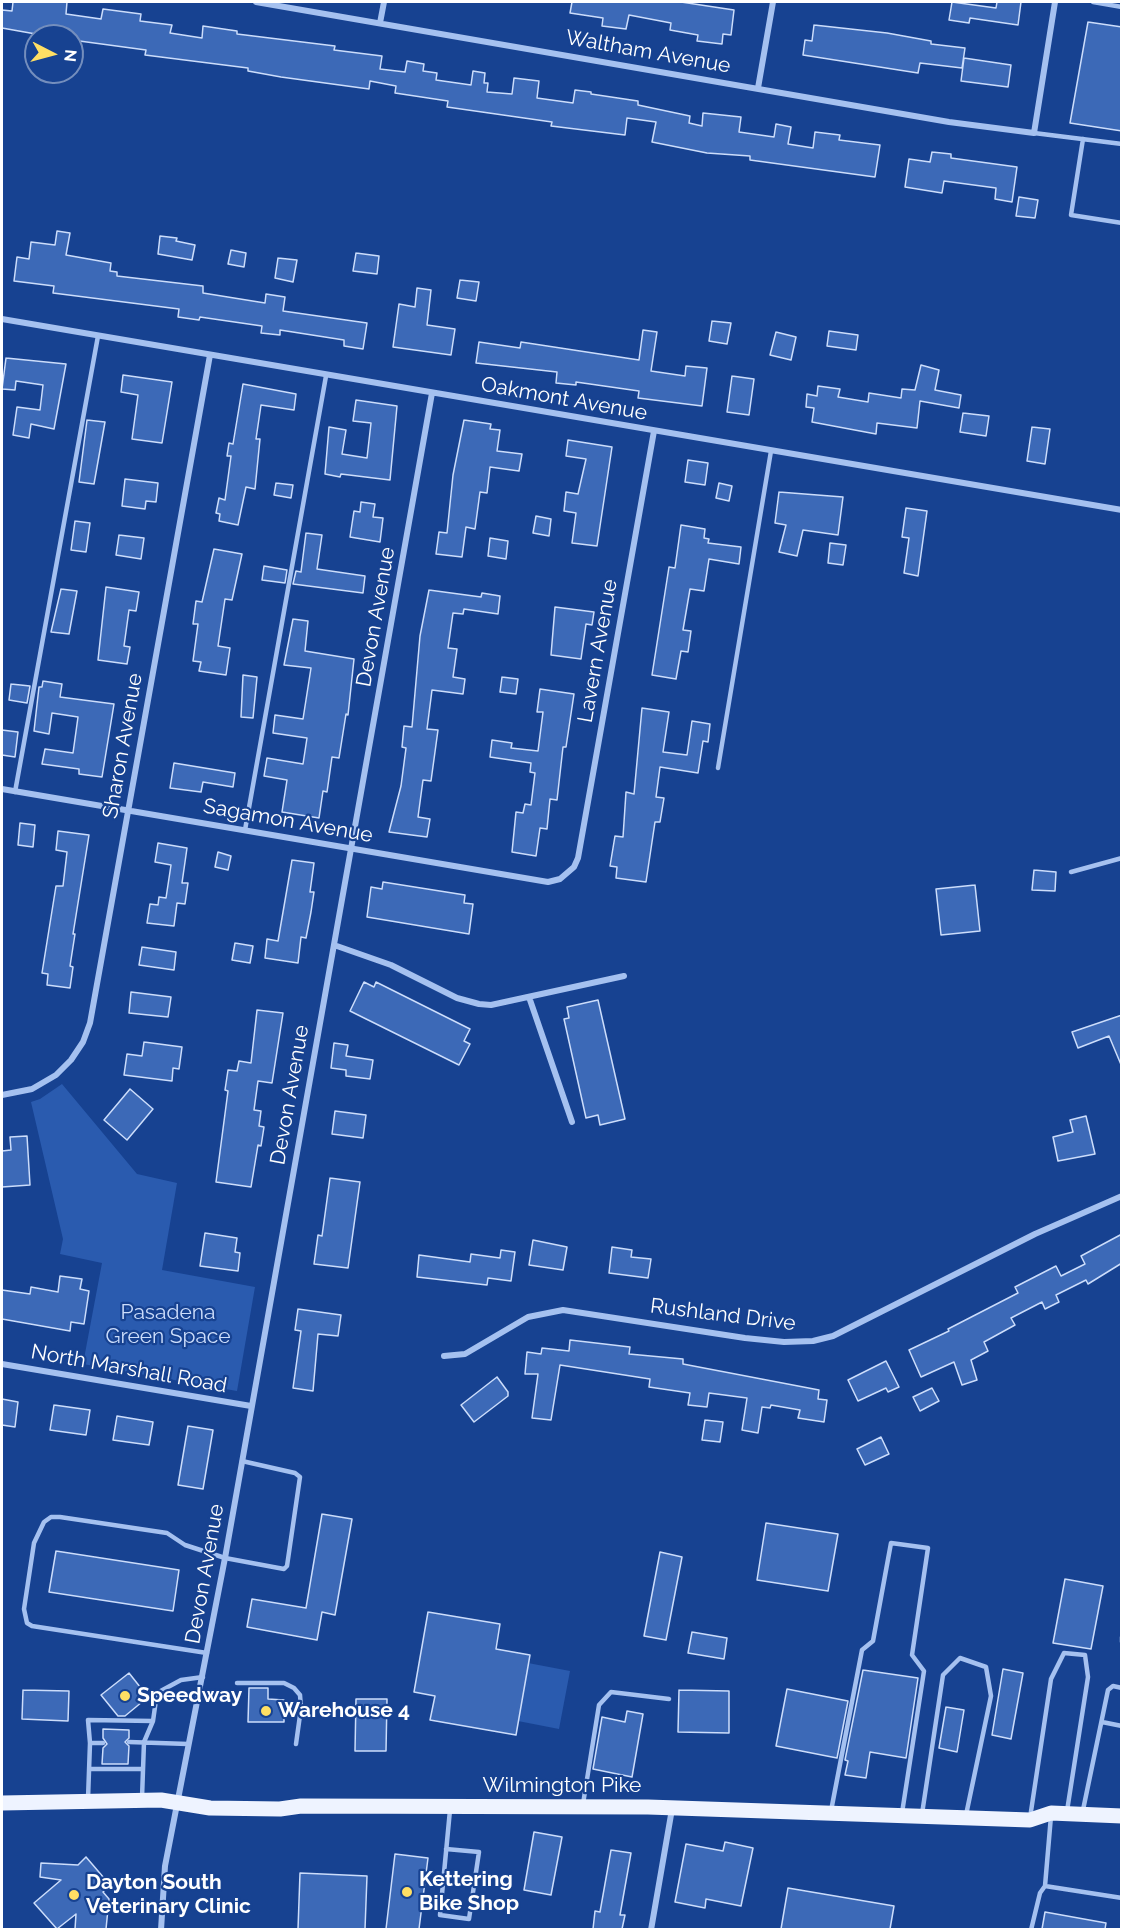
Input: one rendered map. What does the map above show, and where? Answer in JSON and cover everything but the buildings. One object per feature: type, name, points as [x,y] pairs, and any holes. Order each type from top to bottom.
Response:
[{"type":"main road","name":"Wilmington Pike","points":[[2,1803],[88,1799],[142,1800],[210,1808],[672,1808],[1030,1820],[1059,1814],[1122,1816]]},
{"type":"street","name":"Waltham Avenue","points":[[256,2],[949,122],[1034,133]]},
{"type":"street","points":[[380,23],[384,2]]},
{"type":"street","points":[[758,88],[773,2]]},
{"type":"street","points":[[1034,133],[1055,2]]},
{"type":"street","name":"Oakmont Avenue","points":[[2,319],[1122,510]]},
{"type":"street","name":"Sharon Avenue","points":[[2,1095],[32,1089],[56,1075],[71,1060],[83,1042],[90,1023],[210,355]]},
{"type":"street","name":"Devon Avenue","points":[[161,1929],[165,1866],[225,1558],[432,393]]},
{"type":"street","name":"Lavern Avenue","points":[[568,874],[578,858],[654,431]]},
{"type":"street","name":"Sagamon Avenue","points":[[2,789],[548,882],[568,874]]},
{"type":"street","points":[[334,945],[391,965],[457,998],[479,1004],[491,1005],[624,976]]},
{"type":"street","points":[[529,997],[572,1122]]},
{"type":"street","name":"Rushland Drive","points":[[444,1356],[465,1354],[528,1317],[563,1310],[745,1338],[813,1341],[833,1336],[1025,1239],[1122,1196]]},
{"type":"street","name":"North Marshall Road","points":[[2,1364],[251,1406]]},
{"type":"street","points":[[651,1929],[672,1808]]},
{"type":"lane","points":[[1093,2],[1122,7]]},
{"type":"lane","points":[[1034,133],[1122,144]]},
{"type":"lane","points":[[1083,139],[1071,215],[1122,223]]},
{"type":"lane","points":[[15,792],[98,336]]},
{"type":"lane","points":[[245,830],[326,376]]},
{"type":"lane","points":[[718,768],[771,450]]},
{"type":"lane","points":[[1071,872],[1122,858]]},
{"type":"lane","points":[[207,1653],[32,1626],[27,1623],[24,1609],[34,1543],[44,1522],[51,1517],[60,1516],[166,1533],[184,1545],[225,1558],[284,1569],[288,1566],[300,1477],[295,1473],[242,1461]]},
{"type":"lane","points":[[831,1813],[862,1650],[873,1641],[891,1543],[928,1548],[912,1656],[924,1671],[902,1815]]},
{"type":"lane","points":[[1122,1637],[1122,1642]]},
{"type":"lane","points":[[1030,1820],[1052,1679],[1064,1653],[1085,1655],[1088,1677],[1045,1887],[1040,1893],[1031,1929]]},
{"type":"lane","points":[[922,1816],[943,1675],[960,1658],[986,1667],[991,1696],[965,1817]]},
{"type":"lane","points":[[142,1800],[144,1742],[153,1720],[157,1693],[181,1680],[203,1677]]},
{"type":"lane","points":[[237,1683],[284,1683],[294,1688],[300,1695],[301,1708],[296,1744]]},
{"type":"lane","points":[[1082,1814],[1108,1690],[1113,1686],[1122,1688]]},
{"type":"lane","points":[[583,1808],[599,1705],[611,1692],[669,1700]]},
{"type":"lane","points":[[88,1799],[90,1743],[88,1720],[153,1720]]},
{"type":"lane","points":[[1102,1722],[1122,1726]]},
{"type":"lane","points":[[129,1742],[188,1744]]},
{"type":"lane","points":[[90,1743],[103,1743]]},
{"type":"lane","points":[[89,1769],[142,1769]]},
{"type":"lane","points":[[446,1849],[479,1852],[469,1919],[440,1915],[446,1849],[450,1807]]},
{"type":"lane","points":[[1045,1887],[1122,1898]]},
{"type":"green space","name":"Pasadena Green Space","points":[[62,1084],[137,1174],[177,1183],[162,1270],[255,1287],[237,1391],[83,1364],[102,1263],[60,1254],[63,1239],[31,1102],[40,1099]]},
{"type":"green space","points":[[528,1663],[570,1671],[559,1729],[518,1721]]},
{"type":"place","name":"Speedway","points":[[125,1696]]},
{"type":"place","name":"Warehouse 4","points":[[266,1711]]},
{"type":"place","name":"Kettering Bike Shop","points":[[407,1892]]},
{"type":"place","name":"Dayton South Veterinary Clinic","points":[[74,1895]]}]
